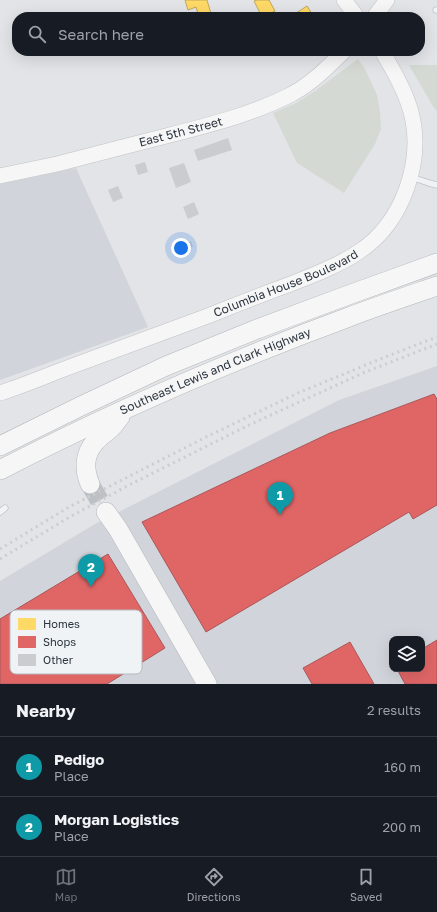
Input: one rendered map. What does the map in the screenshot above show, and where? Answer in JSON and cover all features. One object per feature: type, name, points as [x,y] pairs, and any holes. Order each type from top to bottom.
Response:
[{"type":"highway","name":"Southeast Lewis and Clark Highway","points":[[0,446],[166,366],[343,296],[437,263]]},
{"type":"highway","name":"Southeast Lewis and Clark Highway","points":[[0,470],[46,446],[128,408],[265,349],[349,316],[437,286]]},
{"type":"highway","points":[[90,484],[86,470],[86,459],[90,450],[94,442],[111,428],[128,408]]},
{"type":"highway","points":[[106,512],[118,529],[207,684]]},
{"type":"street","points":[[344,0],[353,12]]},
{"type":"street","points":[[378,12],[387,0]]},
{"type":"street","name":"East 5th Street","points":[[0,176],[56,164],[180,132],[225,120],[266,106],[293,93],[310,82],[339,56]]},
{"type":"street","name":"Columbia House Boulevard","points":[[0,393],[322,272],[362,250],[376,238],[388,225],[398,208],[410,177],[414,156],[414,134],[411,113],[406,95],[385,56]]},
{"type":"lane","points":[[410,177],[437,185]]},
{"type":"shaded area","points":[[358,59],[365,69],[377,95],[381,129],[375,144],[344,193],[297,163],[273,113],[296,103],[315,91]]},
{"type":"shaded area","points":[[409,65],[437,65],[437,111],[434,108]]},
{"type":"shaded area","points":[[76,168],[148,327],[0,380],[0,184]]},
{"type":"shaded area","points":[[437,366],[437,684],[0,684],[0,581],[95,524],[339,400]]},
{"type":"building: Homes","points":[[185,0],[207,0],[211,12],[198,12],[196,7],[188,10]]},
{"type":"building: Homes","points":[[269,0],[275,11],[260,12],[254,1]]},
{"type":"building: Homes","points":[[307,6],[311,12],[298,12]]},
{"type":"building: Shops","points":[[434,394],[437,399],[437,505],[413,519],[409,512],[206,632],[142,522],[330,433]]},
{"type":"building: Shops","points":[[108,554],[142,610],[15,610]]},
{"type":"building: Shops","points":[[142,610],[165,648],[142,662]]},
{"type":"building: Shops","points":[[10,613],[10,674],[123,674],[107,684],[0,684],[0,619]]},
{"type":"building: Shops","points":[[437,640],[437,684],[405,684],[399,672],[425,672],[425,647]]},
{"type":"building: Shops","points":[[350,642],[374,684],[312,684],[303,668]]},
{"type":"building: Other","points":[[228,138],[232,150],[198,161],[194,150]]},
{"type":"building: Other","points":[[145,162],[148,172],[138,175],[135,165]]},
{"type":"building: Other","points":[[184,163],[191,182],[176,188],[169,168]]},
{"type":"building: Other","points":[[118,186],[123,198],[113,202],[108,190]]},
{"type":"building: Other","points":[[194,202],[199,214],[188,219],[183,207]]},
{"type":"building: Other","points":[[191,241],[193,247],[182,251],[180,245]]},
{"type":"tunnel","points":[[90,484],[106,512]]},
{"type":"railway","points":[[0,549],[69,507],[204,438],[298,393],[437,337]]},
{"type":"railway","points":[[0,559],[73,515],[249,425],[363,373],[437,344]]},
{"type":"place","name":"Pedigo","points":[[280,515]]},
{"type":"place","name":"Morgan Logistics","points":[[91,587]]}]
